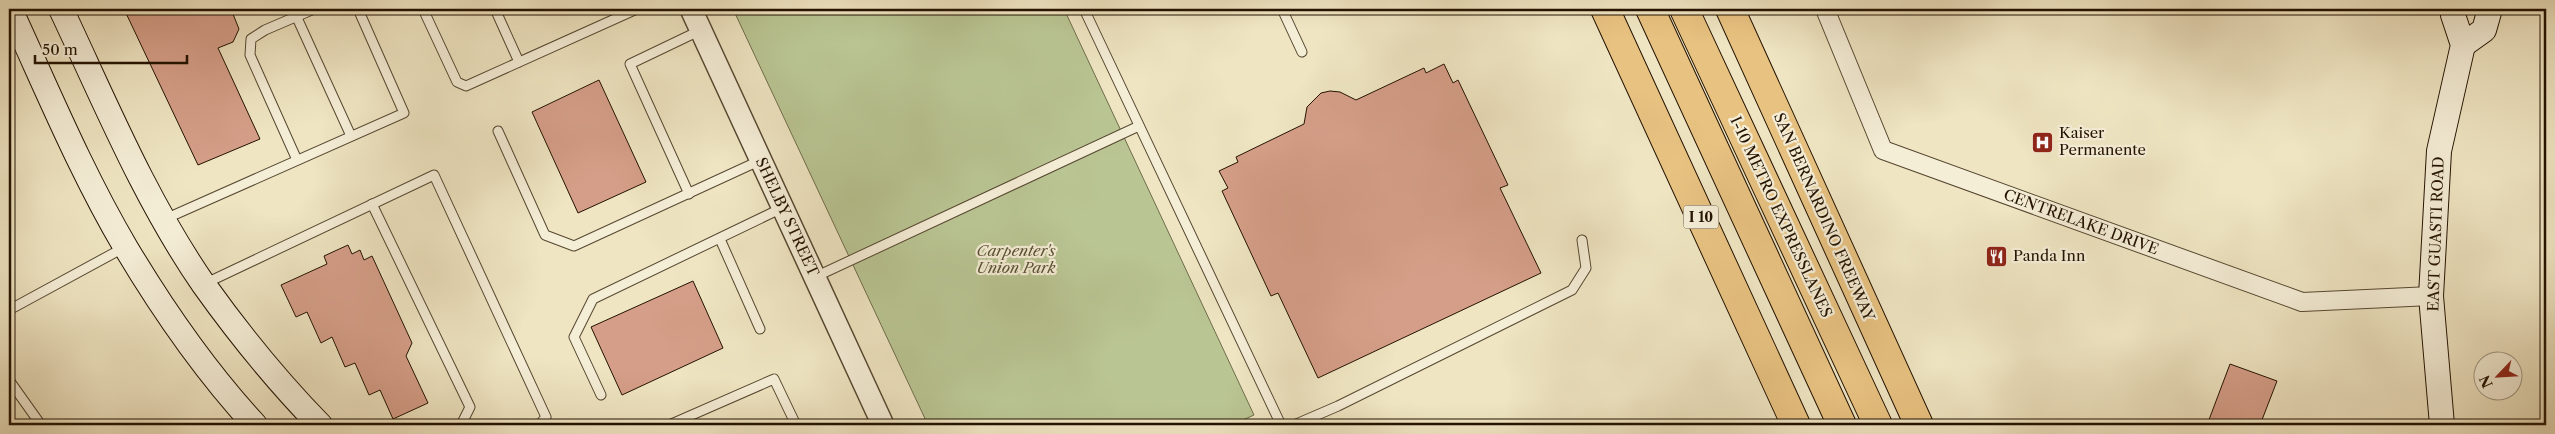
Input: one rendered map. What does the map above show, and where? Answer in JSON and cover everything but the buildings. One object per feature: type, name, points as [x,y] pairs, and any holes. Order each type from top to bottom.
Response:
[{"type":"highway","name":"I 10","points":[[1605,9],[1796,425]]},
{"type":"highway","name":"I-10 METRO EXPRESSLANES","points":[[1650,9],[1842,425]]},
{"type":"highway","name":"I-10 METRO EXPRESSLANES","points":[[1684,9],[1878,425]]},
{"type":"highway","name":"SAN BERNARDINO FREEWAY","points":[[1730,9],[1919,425]]},
{"type":"highway","points":[[1743,9],[1756,66]]},
{"type":"main road","points":[[10,9],[79,158],[126,247],[199,357],[255,425]]},
{"type":"main road","points":[[62,9],[137,168],[164,220],[204,284],[266,364],[320,425]]},
{"type":"main road","points":[[2455,9],[2453,15],[2463,44],[2484,30],[2490,9]]},
{"type":"main road","name":"EAST GUASTI ROAD","points":[[2442,425],[2430,296],[2439,151],[2463,44]]},
{"type":"street","name":"SHELBY STREET","points":[[692,9],[883,425]]},
{"type":"street","name":"CENTRELAKE DRIVE","points":[[1825,9],[1883,150],[2302,302],[2430,296]]},
{"type":"lane","points":[[297,160],[250,55],[251,39],[294,13],[314,9]]},
{"type":"lane","points":[[164,220],[404,113],[358,9]]},
{"type":"lane","points":[[423,9],[457,82],[466,86],[637,9]]},
{"type":"lane","points":[[495,9],[519,62]]},
{"type":"lane","points":[[1084,9],[1281,425]]},
{"type":"lane","points":[[1282,9],[1302,52]]},
{"type":"lane","points":[[294,13],[351,136]]},
{"type":"lane","points":[[689,194],[630,64],[701,30]]},
{"type":"lane","points":[[815,278],[1139,126]]},
{"type":"lane","points":[[498,130],[546,235],[574,246],[761,160]]},
{"type":"lane","points":[[204,284],[434,174],[546,417],[539,425]]},
{"type":"lane","points":[[372,204],[470,407],[461,425]]},
{"type":"lane","points":[[601,395],[574,337],[592,298],[720,239],[783,207]]},
{"type":"lane","points":[[720,239],[760,329]]},
{"type":"lane","points":[[1294,425],[1338,406],[1572,290],[1586,268],[1582,240]]},
{"type":"lane","points":[[9,310],[126,247]]},
{"type":"lane","points":[[669,425],[774,379],[796,425]]},
{"type":"lane","points":[[9,380],[41,425]]},
{"type":"green space","name":"Carpenter's Union Park","points":[[733,9],[1064,9],[1254,415],[1232,425],[928,425]]},
{"type":"place","name":"Kaiser Permanente","points":[[2043,142]]},
{"type":"place","name":"Panda Inn","points":[[1997,256]]}]
